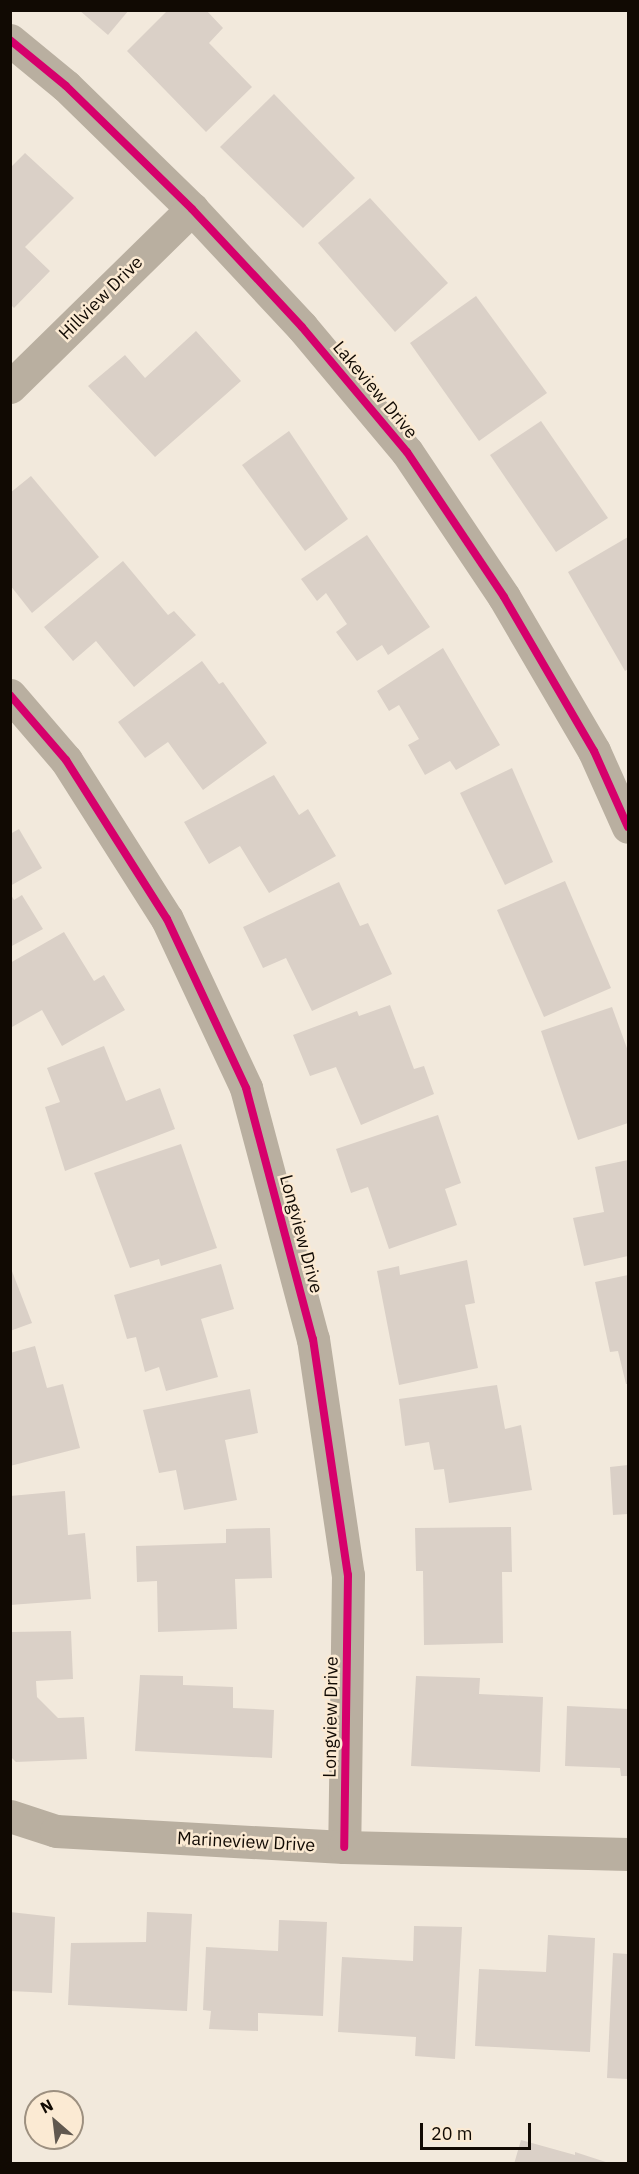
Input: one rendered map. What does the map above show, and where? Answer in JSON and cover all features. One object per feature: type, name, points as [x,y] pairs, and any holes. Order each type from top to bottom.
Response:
[{"type":"street","name":"Lakeview Drive","points":[[10,40],[66,86],[192,209],[302,327],[407,452],[516,617],[594,751],[628,827]]},
{"type":"street","name":"Hillview Drive","points":[[10,387],[192,209]]},
{"type":"street","name":"Longview Drive","points":[[10,695],[66,760],[167,919],[246,1088],[314,1339],[348,1575],[344,1847]]},
{"type":"street","name":"Marineview Drive","points":[[10,1816],[56,1831],[344,1847],[628,1854]]},
{"type":"building","points":[[79,10],[129,10],[108,35]]},
{"type":"building","points":[[168,10],[206,10],[223,28],[209,43],[252,87],[206,132],[127,51]]},
{"type":"building","points":[[274,94],[355,178],[303,228],[220,147]]},
{"type":"building","points":[[25,153],[74,198],[25,247],[50,271],[14,308],[10,304],[10,168]]},
{"type":"building","points":[[370,198],[448,283],[395,332],[318,243]]},
{"type":"building","points":[[476,296],[547,393],[479,441],[410,343]]},
{"type":"building","points":[[196,331],[241,381],[155,457],[88,386],[125,355],[145,378]]},
{"type":"building","points":[[541,421],[608,518],[556,552],[490,455]]},
{"type":"building","points":[[289,431],[348,519],[305,551],[242,465]]},
{"type":"building","points":[[31,476],[99,557],[32,613],[10,585],[10,493]]},
{"type":"building","points":[[367,535],[430,627],[388,655],[382,645],[357,661],[336,632],[347,624],[326,593],[317,601],[301,579]]},
{"type":"building","points":[[628,537],[628,669],[625,671],[568,572]]},
{"type":"building","points":[[123,561],[168,615],[174,611],[196,635],[134,687],[96,641],[73,661],[44,627]]},
{"type":"building","points":[[443,648],[500,745],[456,770],[450,761],[425,775],[408,745],[419,739],[399,705],[389,711],[377,691]]},
{"type":"building","points":[[202,661],[219,684],[223,682],[267,743],[203,790],[168,742],[145,758],[118,722]]},
{"type":"building","points":[[512,768],[553,862],[505,885],[460,793]]},
{"type":"building","points":[[274,775],[299,815],[308,809],[336,856],[269,893],[240,846],[209,864],[184,822]]},
{"type":"building","points":[[19,829],[42,868],[10,886],[10,834]]},
{"type":"building","points":[[565,881],[611,988],[544,1017],[497,910]]},
{"type":"building","points":[[339,882],[360,926],[368,923],[392,974],[312,1011],[286,958],[263,968],[243,927]]},
{"type":"building","points":[[10,893],[14,900],[22,895],[43,929],[10,947]]},
{"type":"building","points":[[64,932],[94,981],[104,975],[125,1010],[62,1046],[42,1010],[12,1027],[10,963]]},
{"type":"building","points":[[390,1005],[414,1069],[424,1066],[434,1094],[361,1125],[336,1067],[310,1076],[293,1035],[357,1011],[359,1016]]},
{"type":"building","points":[[612,1007],[628,1051],[628,1123],[578,1140],[541,1031]]},
{"type":"building","points":[[104,1046],[126,1101],[160,1088],[175,1129],[65,1171],[45,1107],[60,1102],[47,1068]]},
{"type":"building","points":[[438,1115],[461,1183],[445,1189],[457,1225],[389,1249],[368,1187],[351,1193],[336,1149]]},
{"type":"building","points":[[181,1144],[217,1248],[161,1266],[159,1259],[130,1268],[94,1173]]},
{"type":"building","points":[[628,1160],[628,1256],[584,1266],[573,1218],[604,1212],[595,1167]]},
{"type":"building","points":[[467,1260],[475,1303],[465,1305],[478,1368],[399,1385],[377,1271],[399,1266],[400,1275]]},
{"type":"building","points":[[221,1264],[234,1309],[201,1319],[218,1377],[166,1391],[159,1367],[145,1372],[136,1337],[127,1339],[114,1295]]},
{"type":"building","points":[[10,1266],[32,1323],[10,1331]]},
{"type":"building","points":[[628,1275],[628,1384],[626,1384],[618,1351],[610,1352],[595,1282]]},
{"type":"building","points":[[35,1346],[47,1388],[63,1384],[80,1448],[10,1466],[10,1353]]},
{"type":"building","points":[[497,1385],[505,1429],[521,1425],[532,1490],[449,1503],[444,1469],[434,1470],[429,1442],[405,1446],[399,1399]]},
{"type":"building","points":[[250,1389],[258,1433],[225,1440],[237,1500],[184,1510],[176,1470],[159,1473],[143,1410]]},
{"type":"building","points":[[628,1465],[628,1514],[613,1515],[610,1467]]},
{"type":"building","points":[[65,1491],[68,1535],[85,1533],[91,1599],[10,1605],[10,1496]]},
{"type":"building","points":[[511,1527],[512,1572],[502,1572],[503,1643],[424,1645],[423,1571],[416,1571],[415,1528]]},
{"type":"building","points":[[270,1528],[272,1578],[235,1579],[237,1629],[158,1632],[157,1581],[137,1582],[136,1546],[226,1543],[226,1529]]},
{"type":"building","points":[[71,1631],[73,1679],[36,1681],[37,1697],[58,1718],[84,1717],[87,1759],[16,1762],[10,1756],[11,1632]]},
{"type":"building","points":[[140,1675],[183,1676],[183,1685],[233,1687],[233,1708],[274,1710],[272,1758],[135,1751]]},
{"type":"building","points":[[416,1676],[480,1678],[479,1694],[543,1697],[540,1772],[411,1766]]},
{"type":"building","points":[[567,1706],[628,1709],[628,1776],[621,1776],[620,1768],[565,1766]]},
{"type":"building","points":[[10,1912],[55,1917],[52,1993],[10,1991]]},
{"type":"building","points":[[147,1912],[192,1914],[187,2011],[68,2005],[71,1943],[146,1942]]},
{"type":"building","points":[[279,1920],[327,1922],[323,2016],[258,2013],[258,2031],[209,2029],[211,2011],[203,2010],[206,1947],[278,1951]]},
{"type":"building","points":[[414,1926],[462,1927],[455,2059],[415,2056],[416,2037],[338,2032],[342,1957],[413,1961]]},
{"type":"building","points":[[548,1935],[595,1938],[590,2052],[475,2046],[479,1969],[546,1972]]},
{"type":"building","points":[[613,1953],[628,1954],[628,2079],[607,2078]]},
{"type":"building","points":[[521,2140],[575,2155],[575,2152],[612,2164],[514,2164]]},
{"type":"cycle path","points":[[10,40],[66,86],[192,209],[302,327],[407,452],[504,597],[594,751],[628,827]]},
{"type":"cycle path","points":[[10,695],[66,760],[167,919],[246,1088],[313,1339],[348,1575],[344,1847]]}]
